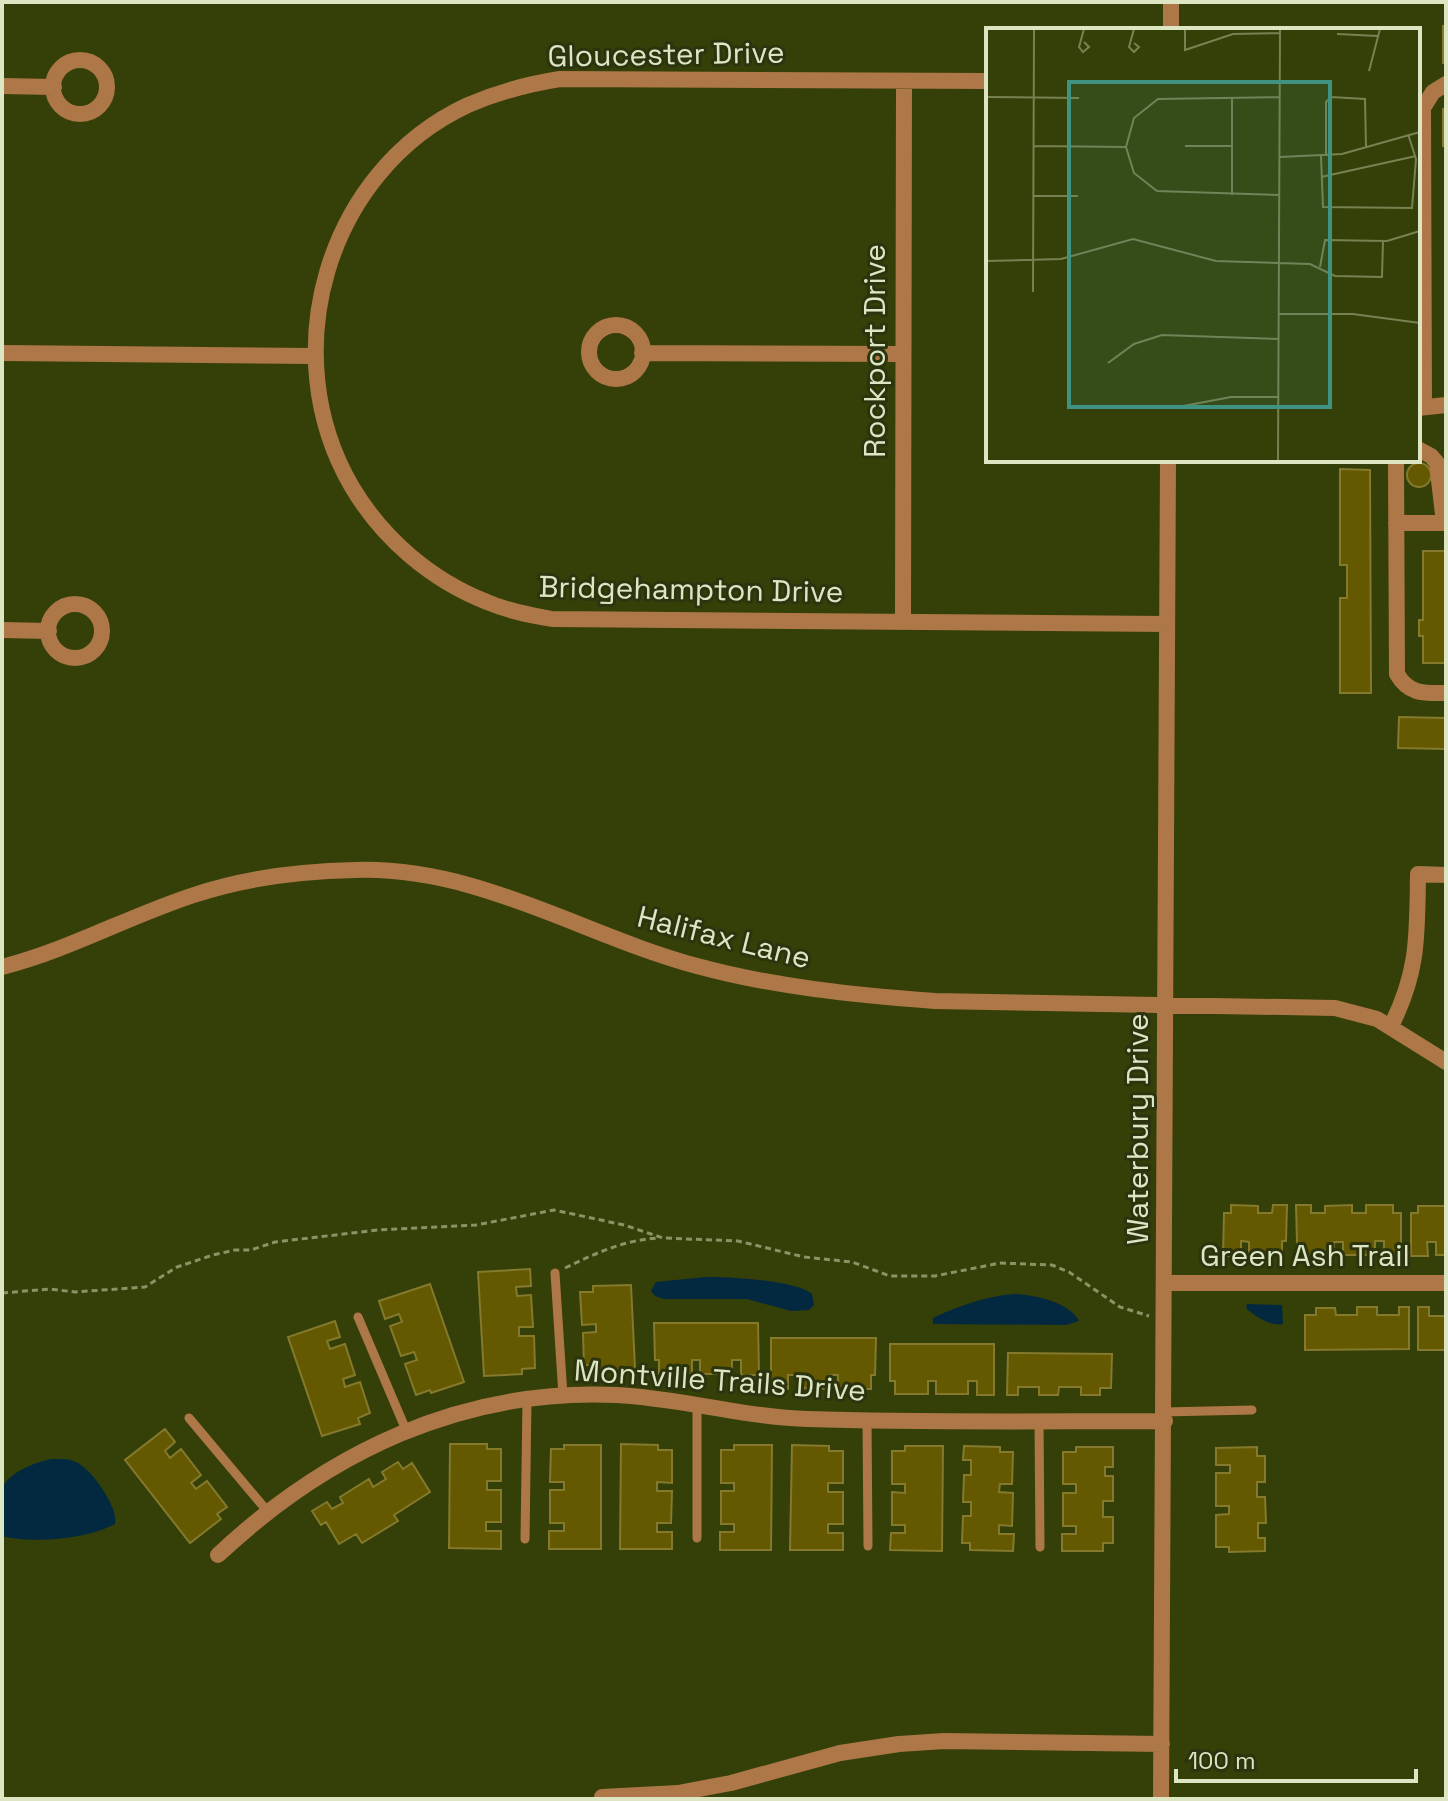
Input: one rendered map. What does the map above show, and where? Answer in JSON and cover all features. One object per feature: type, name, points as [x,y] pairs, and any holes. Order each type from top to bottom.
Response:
[{"type":"street","points":[[1171,2],[1171,28]]},
{"type":"street","name":"Gloucester Drive","points":[[314,356],[321,290],[332,254],[362,195],[399,154],[433,126],[465,106],[496,94],[560,79],[986,81]]},
{"type":"street","name":"Rockport Drive","points":[[903,622],[904,81]]},
{"type":"street","points":[[1446,84],[1433,92],[1423,108],[1421,408],[1446,405]]},
{"type":"street","points":[[2,86],[54,87]]},
{"type":"street","points":[[2,353],[314,356]]},
{"type":"street","points":[[642,353],[902,354]]},
{"type":"street","name":"Bridgehampton Drive","points":[[314,356],[321,410],[330,442],[360,501],[383,531],[421,564],[458,589],[488,603],[552,619],[1167,624]]},
{"type":"street","points":[[1396,523],[1445,523],[1437,463],[1420,450]]},
{"type":"street","name":"Waterbury Drive","points":[[1161,1799],[1168,462]]},
{"type":"street","points":[[1396,462],[1397,674],[1409,689],[1419,693],[1446,693]]},
{"type":"street","points":[[2,630],[49,631]]},
{"type":"street","name":"Halifax Lane","points":[[2,967],[106,932],[193,895],[242,881],[357,869],[418,875],[508,895],[619,940],[696,966],[771,981],[875,997],[935,1001],[1335,1008],[1391,1026],[1446,1062]]},
{"type":"street","points":[[1391,1026],[1412,976],[1416,953],[1418,874],[1446,875]]},
{"type":"street","name":"Green Ash Trail","points":[[1165,1283],[1446,1283]]},
{"type":"street","name":"Montville Trails Drive","points":[[218,1555],[268,1512],[333,1466],[406,1430],[466,1411],[527,1400],[617,1395],[806,1419],[1039,1420],[1164,1416]]},
{"type":"street","points":[[602,1797],[678,1793],[840,1753],[899,1744],[944,1741],[1162,1744]]},
{"type":"lane","points":[[555,1273],[563,1396]]},
{"type":"lane","points":[[358,1317],[406,1430]]},
{"type":"lane","points":[[525,1539],[527,1400]]},
{"type":"lane","points":[[697,1406],[697,1538]]},
{"type":"lane","points":[[1164,1416],[1252,1410]]},
{"type":"lane","points":[[189,1418],[268,1512]]},
{"type":"lane","points":[[867,1420],[868,1546]]},
{"type":"lane","points":[[1039,1420],[1040,1547]]},
{"type":"path","points":[[2,1293],[145,1287],[177,1267],[213,1255],[251,1250],[275,1242],[378,1230],[476,1225],[554,1210],[624,1225],[663,1238]]},
{"type":"path","points":[[555,1273],[602,1250],[634,1240],[738,1241],[804,1257],[852,1262],[890,1276],[935,1276],[1000,1263],[1052,1265],[1069,1272],[1120,1307],[1165,1319]]},
{"type":"water","points":[[706,1277],[778,1283],[805,1289],[812,1294],[814,1305],[809,1310],[791,1311],[747,1299],[664,1299],[651,1291],[656,1282]]},
{"type":"water","points":[[1014,1294],[1060,1304],[1079,1321],[1066,1325],[933,1324],[933,1318],[962,1306]]},
{"type":"water","points":[[1247,1304],[1282,1305],[1283,1324],[1274,1324],[1254,1315],[1246,1308]]},
{"type":"water","points":[[51,1459],[73,1461],[89,1472],[113,1508],[115,1524],[59,1539],[28,1540],[2,1536],[1,1493],[5,1483],[23,1469]]},
{"type":"building","points":[[1443,26],[1446,26],[1446,63],[1443,63]]},
{"type":"building","points":[[1443,109],[1446,109],[1446,146],[1443,146]]},
{"type":"building","points":[[1419,463],[1430,470],[1431,475],[1424,486],[1419,487],[1408,480],[1407,475],[1414,464]]},
{"type":"building","points":[[1340,469],[1370,470],[1371,693],[1340,693],[1340,598],[1347,598],[1347,565],[1340,565]]},
{"type":"building","points":[[1423,551],[1446,551],[1446,663],[1423,663],[1423,636],[1419,636],[1419,620],[1423,620]]},
{"type":"building","points":[[1399,717],[1446,718],[1446,749],[1398,748]]},
{"type":"building","points":[[1231,1205],[1258,1206],[1258,1213],[1272,1213],[1273,1205],[1287,1205],[1286,1241],[1282,1241],[1282,1255],[1249,1255],[1249,1242],[1241,1241],[1241,1256],[1223,1256],[1224,1213],[1231,1213]]},
{"type":"building","points":[[1296,1205],[1311,1205],[1311,1213],[1325,1213],[1325,1206],[1352,1205],[1352,1213],[1366,1213],[1366,1205],[1393,1205],[1393,1213],[1401,1213],[1401,1256],[1384,1256],[1384,1241],[1375,1241],[1375,1255],[1343,1255],[1343,1242],[1334,1242],[1334,1255],[1302,1255],[1302,1243],[1297,1243]]},
{"type":"building","points":[[1418,1206],[1445,1206],[1446,1255],[1436,1255],[1436,1242],[1427,1242],[1428,1256],[1411,1256],[1411,1213],[1418,1213]]},
{"type":"building","points":[[530,1269],[531,1286],[516,1287],[517,1296],[531,1295],[533,1327],[519,1327],[519,1336],[534,1336],[535,1368],[522,1369],[522,1374],[484,1376],[478,1272]]},
{"type":"building","points":[[430,1284],[464,1382],[416,1395],[405,1364],[417,1360],[414,1352],[401,1356],[390,1326],[402,1322],[399,1314],[385,1319],[379,1301]]},
{"type":"building","points":[[631,1285],[635,1368],[598,1370],[598,1365],[584,1365],[583,1333],[596,1332],[596,1324],[582,1325],[580,1292],[593,1292],[593,1286]]},
{"type":"building","points":[[1357,1307],[1377,1307],[1377,1315],[1399,1315],[1399,1307],[1409,1307],[1409,1349],[1305,1350],[1305,1315],[1316,1315],[1316,1308],[1335,1308],[1336,1315],[1357,1315]]},
{"type":"building","points":[[1418,1307],[1429,1307],[1429,1316],[1446,1316],[1446,1350],[1418,1350]]},
{"type":"building","points":[[335,1321],[340,1337],[327,1341],[330,1349],[345,1344],[355,1375],[343,1379],[345,1387],[360,1382],[370,1413],[358,1418],[360,1424],[322,1436],[288,1337]]},
{"type":"building","points":[[654,1323],[758,1323],[759,1375],[741,1375],[741,1360],[732,1360],[732,1374],[700,1374],[700,1360],[692,1360],[692,1374],[659,1374],[659,1360],[655,1360]]},
{"type":"building","points":[[771,1338],[876,1338],[875,1375],[871,1375],[871,1389],[838,1389],[838,1375],[829,1375],[829,1389],[797,1388],[797,1375],[788,1375],[788,1389],[771,1389]]},
{"type":"building","points":[[890,1344],[994,1344],[994,1395],[977,1395],[977,1381],[968,1381],[968,1394],[936,1394],[936,1381],[928,1381],[928,1394],[895,1394],[895,1381],[890,1381]]},
{"type":"building","points":[[1008,1353],[1112,1354],[1111,1388],[1100,1388],[1100,1395],[1081,1395],[1081,1387],[1059,1387],[1058,1395],[1039,1395],[1039,1387],[1018,1387],[1018,1395],[1007,1395]]},
{"type":"building","points":[[165,1429],[175,1442],[165,1451],[170,1458],[181,1449],[201,1475],[191,1483],[196,1489],[207,1481],[227,1507],[217,1514],[221,1519],[190,1543],[125,1460]]},
{"type":"building","points":[[450,1444],[487,1444],[487,1449],[501,1449],[501,1481],[487,1481],[487,1490],[501,1490],[501,1522],[486,1522],[486,1531],[501,1531],[501,1549],[449,1548]]},
{"type":"building","points":[[621,1444],[658,1445],[658,1450],[672,1450],[672,1483],[657,1482],[657,1491],[672,1491],[671,1523],[657,1523],[657,1532],[672,1532],[672,1549],[620,1549]]},
{"type":"building","points":[[564,1445],[601,1445],[601,1549],[549,1549],[549,1531],[564,1531],[564,1523],[550,1523],[550,1490],[564,1490],[564,1482],[550,1482],[551,1449],[564,1449]]},
{"type":"building","points":[[734,1445],[772,1445],[771,1550],[720,1550],[720,1532],[734,1532],[734,1524],[721,1524],[721,1491],[734,1491],[734,1483],[721,1483],[721,1450],[734,1450]]},
{"type":"building","points":[[792,1445],[829,1446],[829,1451],[843,1451],[843,1483],[828,1483],[828,1492],[843,1492],[843,1524],[828,1524],[828,1533],[843,1533],[843,1550],[790,1550]]},
{"type":"building","points":[[905,1446],[943,1446],[942,1551],[890,1550],[891,1533],[905,1533],[905,1525],[892,1525],[892,1492],[905,1493],[905,1484],[892,1484],[892,1451],[905,1451]]},
{"type":"building","points":[[964,1446],[1000,1447],[1000,1452],[1013,1452],[1012,1484],[1000,1484],[999,1492],[1013,1493],[1012,1526],[999,1525],[999,1534],[1014,1534],[1013,1551],[970,1550],[970,1543],[962,1543],[963,1516],[971,1516],[971,1502],[963,1502],[964,1475],[971,1475],[971,1460],[963,1460]]},
{"type":"building","points":[[1076,1447],[1113,1447],[1113,1467],[1105,1467],[1105,1476],[1113,1476],[1113,1501],[1103,1501],[1103,1517],[1113,1517],[1113,1543],[1103,1543],[1103,1551],[1062,1551],[1062,1534],[1076,1534],[1076,1526],[1063,1526],[1063,1493],[1076,1493],[1076,1484],[1063,1484],[1063,1452],[1076,1452]]},
{"type":"building","points":[[1257,1447],[1257,1456],[1265,1456],[1265,1482],[1257,1482],[1257,1497],[1265,1497],[1266,1523],[1258,1523],[1258,1538],[1265,1538],[1265,1551],[1229,1552],[1229,1547],[1216,1547],[1216,1515],[1229,1514],[1229,1506],[1216,1506],[1216,1473],[1230,1473],[1230,1465],[1216,1465],[1216,1448]]},
{"type":"building","points":[[398,1462],[403,1469],[412,1463],[430,1492],[394,1515],[398,1521],[362,1543],[356,1534],[339,1544],[326,1522],[321,1525],[312,1511],[327,1502],[332,1509],[343,1503],[340,1497],[369,1479],[373,1487],[386,1479],[382,1472]]}]
